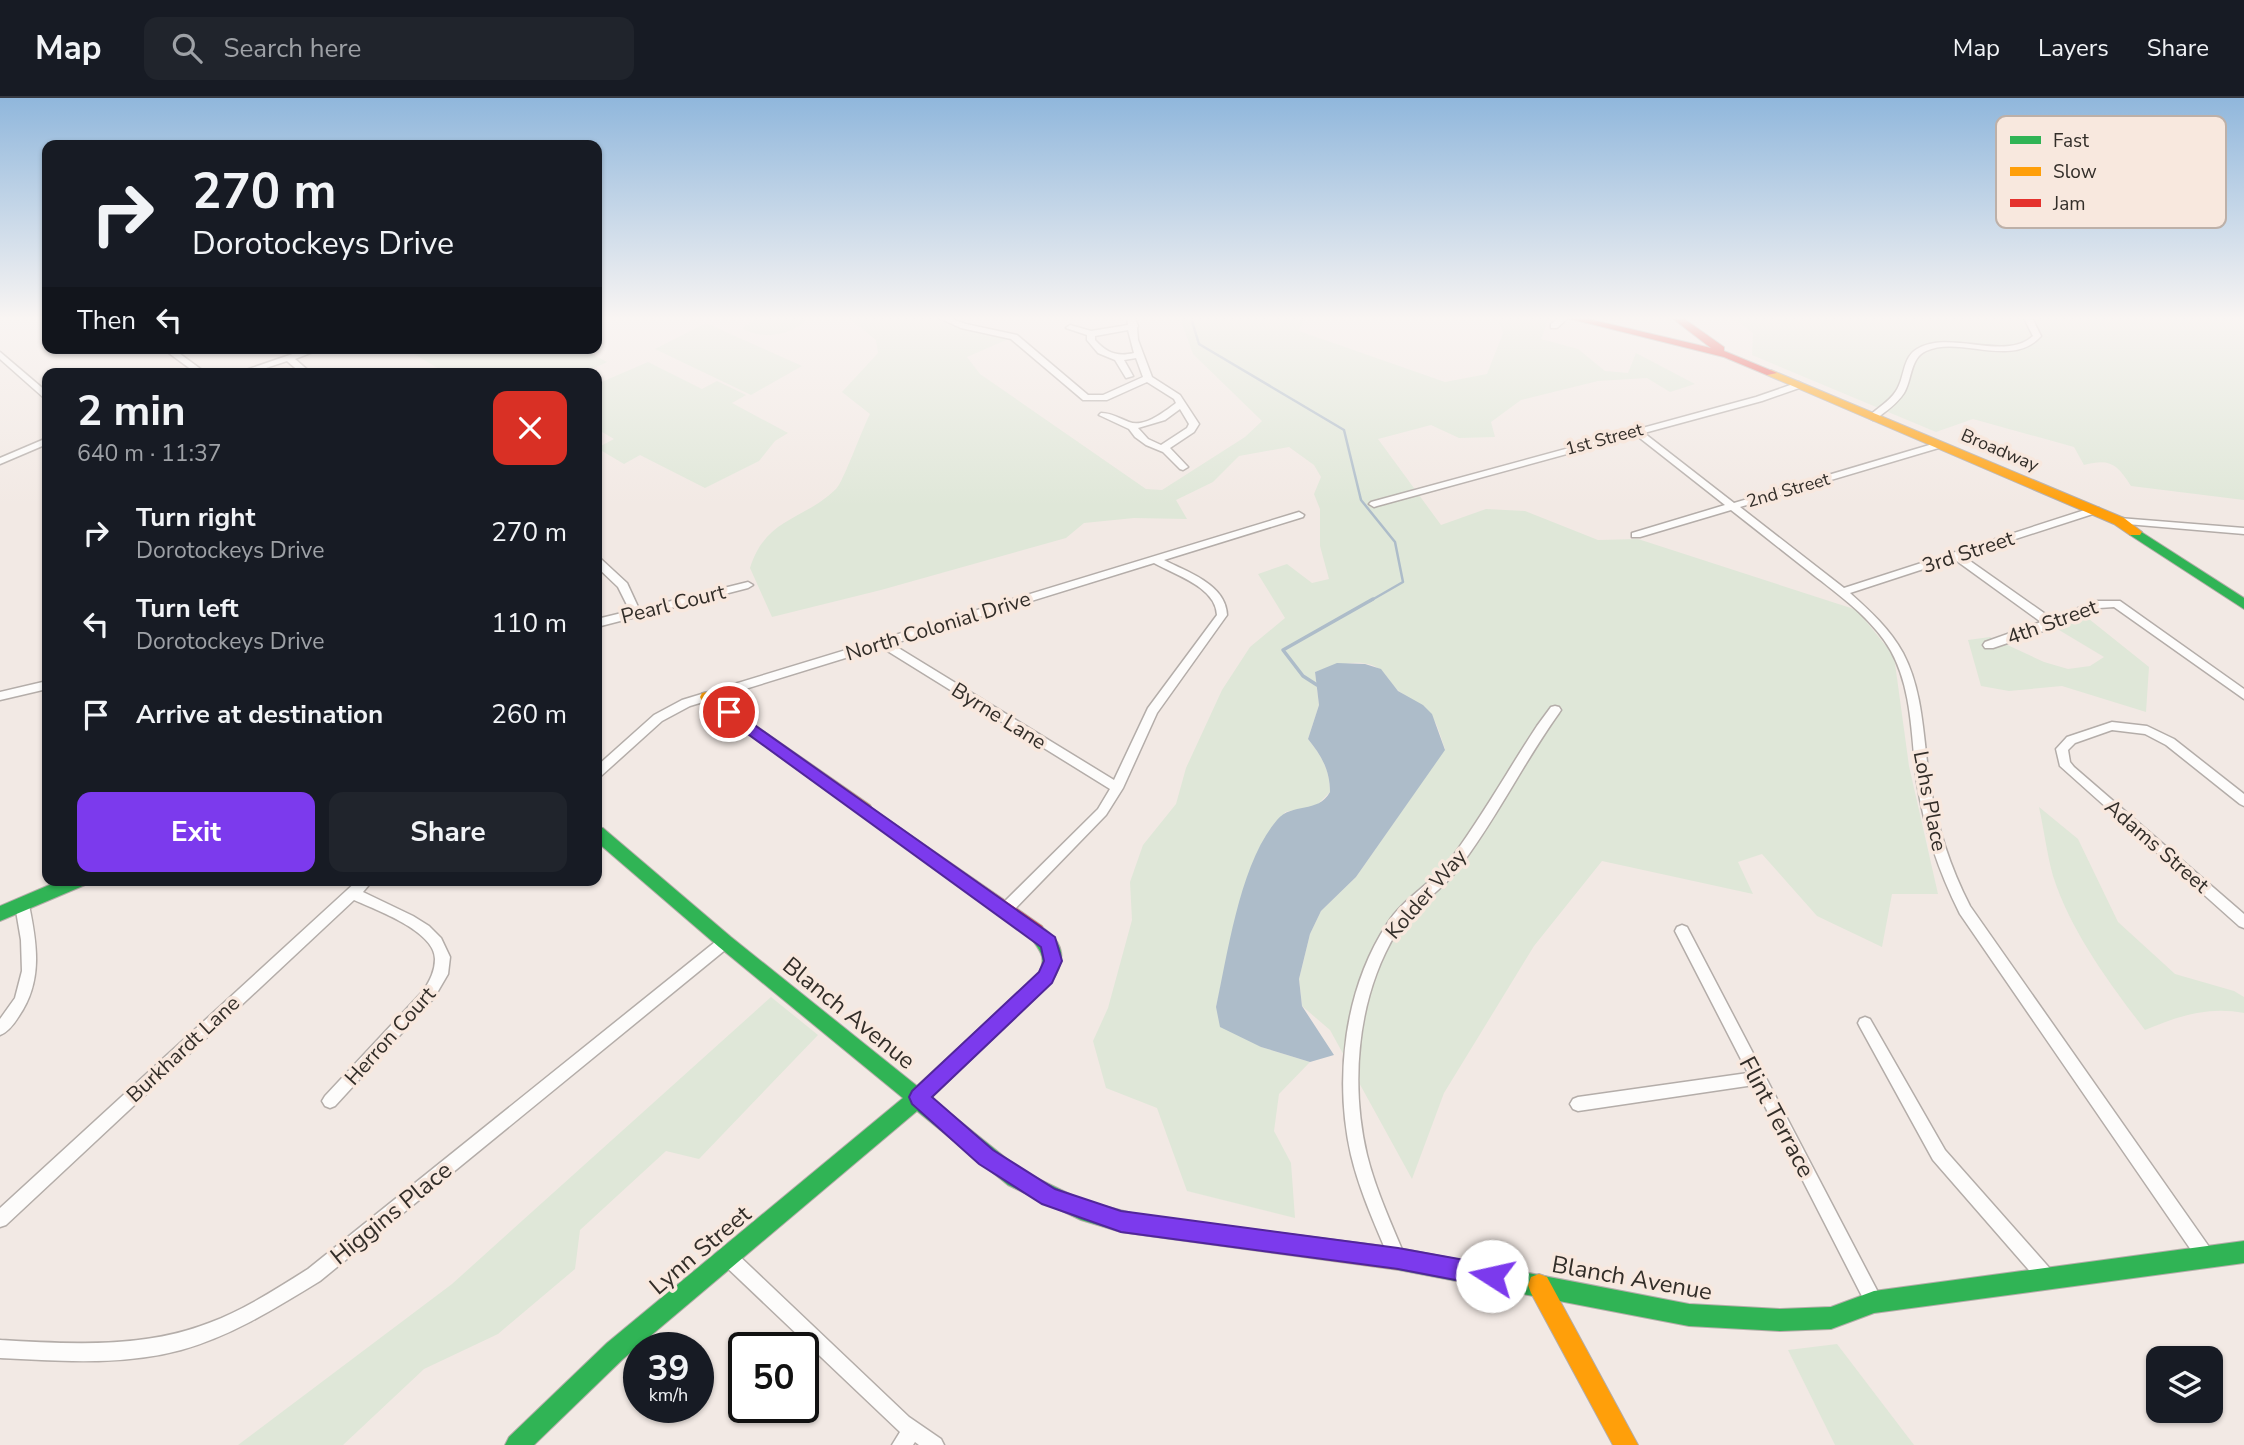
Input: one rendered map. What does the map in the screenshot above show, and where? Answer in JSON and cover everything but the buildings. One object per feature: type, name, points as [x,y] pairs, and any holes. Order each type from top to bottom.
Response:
[{"type":"street","points":[[1066,381],[1086,398],[1095,399],[1112,395],[1142,381]]},
{"type":"street","points":[[1153,381],[1171,392],[1194,424],[1191,430],[1165,448]]},
{"type":"street","name":"Broadway","points":[[1789,381],[1878,413],[1939,445],[2119,521],[2244,604]]},
{"type":"street","points":[[1878,413],[1902,390],[1904,381]]},
{"type":"street","name":"1st Street","points":[[1374,504],[1636,430],[1759,399],[1799,385]]},
{"type":"street","points":[[1104,415],[1133,427],[1162,418],[1180,404]]},
{"type":"street","points":[[1133,427],[1135,433],[1152,446],[1165,448],[1183,467]]},
{"type":"street","name":"Lohs Place","points":[[1636,430],[1842,592],[1869,617],[1898,654],[1911,685],[1926,799],[1939,856],[1965,910],[2206,1257]]},
{"type":"street","points":[[0,461],[42,443]]},
{"type":"street","name":"2nd Street","points":[[1636,535],[1939,445]]},
{"type":"street","name":"3rd Street","points":[[1842,592],[2095,510]]},
{"type":"street","name":"North Colonial Drive","points":[[602,768],[658,718],[686,703],[1299,515]]},
{"type":"street","points":[[2119,521],[2244,531]]},
{"type":"street","points":[[1955,555],[2051,624]]},
{"type":"street","points":[[707,697],[1006,909],[1102,812],[1117,788],[1152,711],[1223,608],[1222,602],[1212,591],[1156,560]]},
{"type":"street","points":[[602,566],[623,585],[636,613]]},
{"type":"street","name":"Pearl Court","points":[[602,622],[748,585]]},
{"type":"street","name":"4th Street","points":[[1989,645],[2098,605],[2116,603],[2244,695]]},
{"type":"street","name":"Byrne Lane","points":[[882,643],[1117,788]]},
{"type":"street","points":[[0,696],[42,686]]},
{"type":"street","name":"Kolder Way","points":[[1398,1259],[1359,1153],[1352,1097],[1355,1022],[1367,975],[1393,926],[1442,880],[1483,824],[1529,745],[1555,710]]},
{"type":"street","name":"Adams Street","points":[[2244,801],[2170,742],[2134,727],[2112,726],[2065,744],[2061,755],[2070,770],[2244,922]]},
{"type":"street","name":"Blanch Avenue","points":[[602,837],[725,942],[919,1097],[1015,1178],[1082,1210],[1121,1222],[1398,1259],[1689,1315],[1728,1318],[1836,1317],[1874,1302],[2244,1252]]},
{"type":"street","points":[[0,914],[65,886]]},
{"type":"street","name":"Burkhardt Lane","points":[[0,1219],[361,886]]},
{"type":"street","name":"Herron Court","points":[[330,1101],[429,994],[442,977],[445,965],[444,952],[430,934],[353,893]]},
{"type":"street","points":[[0,1029],[14,1015],[29,982],[30,949],[22,905]]},
{"type":"street","name":"Lynn Street","points":[[517,1445],[615,1351],[919,1097],[1051,970],[1053,961],[1049,943],[1006,909]]},
{"type":"street","name":"Flint Terrace","points":[[1682,931],[1874,1302]]},
{"type":"street","name":"Higgins Place","points":[[0,1349],[141,1349],[204,1334],[271,1302],[314,1275],[725,942]]},
{"type":"street","points":[[1865,1023],[1939,1155],[2047,1278]]},
{"type":"street","points":[[1578,1104],[1757,1078]]},
{"type":"street","points":[[727,1256],[907,1438],[935,1445]]},
{"type":"street","points":[[1539,1285],[1626,1445]]},
{"type":"green space","points":[[686,381],[702,389],[717,381],[746,395],[732,403],[788,433],[775,441],[759,461],[705,488],[640,455],[624,464],[602,451],[602,445],[614,439],[602,432],[602,382]]},
{"type":"green space","points":[[721,381],[776,381],[751,395]]},
{"type":"green space","points":[[852,381],[990,381],[1146,489],[1162,490],[1245,437],[1262,421],[1221,381],[1600,381],[1521,400],[1491,422],[1495,437],[1459,438],[1431,425],[1378,439],[1441,525],[1486,509],[1525,511],[1598,540],[1638,539],[1857,610],[1894,656],[1909,766],[1938,894],[1892,894],[1882,947],[1817,916],[1762,854],[1738,862],[1753,894],[1602,861],[1534,946],[1444,1093],[1412,1179],[1330,1030],[1302,1006],[1299,979],[1310,934],[1321,911],[1356,877],[1445,749],[1430,714],[1398,690],[1376,667],[1349,663],[1315,672],[1319,705],[1308,739],[1324,763],[1330,792],[1316,806],[1285,812],[1235,925],[1216,1007],[1261,1047],[1310,1062],[1279,1094],[1274,1131],[1291,1163],[1295,1218],[1187,1191],[1157,1108],[1106,1088],[1093,1041],[1108,1008],[1132,920],[1130,882],[1143,845],[1176,804],[1186,768],[1222,690],[1250,647],[1285,618],[1258,574],[1287,564],[1312,583],[1329,579],[1320,546],[1320,509],[1314,494],[1321,477],[1314,465],[1289,447],[1239,456],[1213,482],[1176,500],[1187,519],[1134,518],[1084,523],[1066,538],[881,590],[772,617],[750,568],[757,551],[776,529],[836,489],[843,477],[870,414],[842,392]]},
{"type":"green space","points":[[1652,381],[1689,381],[1695,384],[1670,392]]},
{"type":"green space","points":[[1814,381],[2244,381],[2244,500],[2131,486],[2112,465],[2100,462],[2084,465],[2074,447],[1973,419],[1936,432]]},
{"type":"green space","points":[[2084,615],[2149,667],[2146,712],[2062,686],[2009,691],[1981,686],[1968,640],[1990,637],[2044,662],[2068,669],[2090,666],[2104,657],[2054,627]]},
{"type":"green space","points":[[2039,807],[2078,839],[2118,922],[2175,974],[2234,991],[2244,997],[2244,1013],[2218,1011],[2194,1014],[2145,1030],[2105,976],[2070,917],[2053,876]]},
{"type":"green space","points":[[771,997],[818,1035],[699,1159],[666,1151],[580,1230],[575,1269],[498,1334],[424,1369],[343,1445],[238,1445],[452,1284]]},
{"type":"green space","points":[[1837,1344],[1914,1445],[1835,1445],[1788,1350]]},
{"type":"water","points":[[1337,663],[1365,664],[1381,669],[1398,691],[1423,705],[1432,714],[1445,750],[1356,877],[1321,911],[1310,934],[1299,979],[1302,1006],[1334,1055],[1310,1062],[1261,1047],[1220,1027],[1216,1007],[1237,909],[1264,838],[1283,815],[1319,803],[1330,792],[1324,763],[1308,739],[1319,705],[1315,672]]},
{"type":"waterway","points":[[1261,381],[1344,430],[1361,500],[1395,542],[1403,582],[1370,601]]},
{"type":"waterway","points":[[1317,685],[1303,676],[1283,650],[1373,599]]},
{"type":"traffic: fast","points":[[2135,532],[2244,604]]},
{"type":"traffic: fast","points":[[602,837],[725,942],[1015,1178],[1081,1210],[1121,1222],[1149,1226]]},
{"type":"traffic: fast","points":[[0,914],[65,886]]},
{"type":"traffic: fast","points":[[517,1445],[615,1351],[919,1097],[1045,978],[1051,967],[1052,951],[1036,931]]},
{"type":"traffic: fast","points":[[1399,1259],[1689,1315],[1780,1320],[1831,1318],[1874,1302],[2244,1252]]},
{"type":"traffic: slow","points":[[1789,381],[2119,521],[2135,532]]},
{"type":"traffic: slow","points":[[707,697],[864,809]]},
{"type":"traffic: slow","points":[[1149,1226],[1399,1259]]},
{"type":"traffic: slow","points":[[1539,1285],[1626,1445]]},
{"type":"traffic: jam","points":[[864,809],[1036,931]]},
{"type":"route","points":[[729,712],[1043,936],[1049,943],[1053,951],[1053,961],[1045,978],[919,1097],[986,1157],[1015,1178],[1049,1197],[1121,1222],[1398,1259],[1492,1276]]}]
